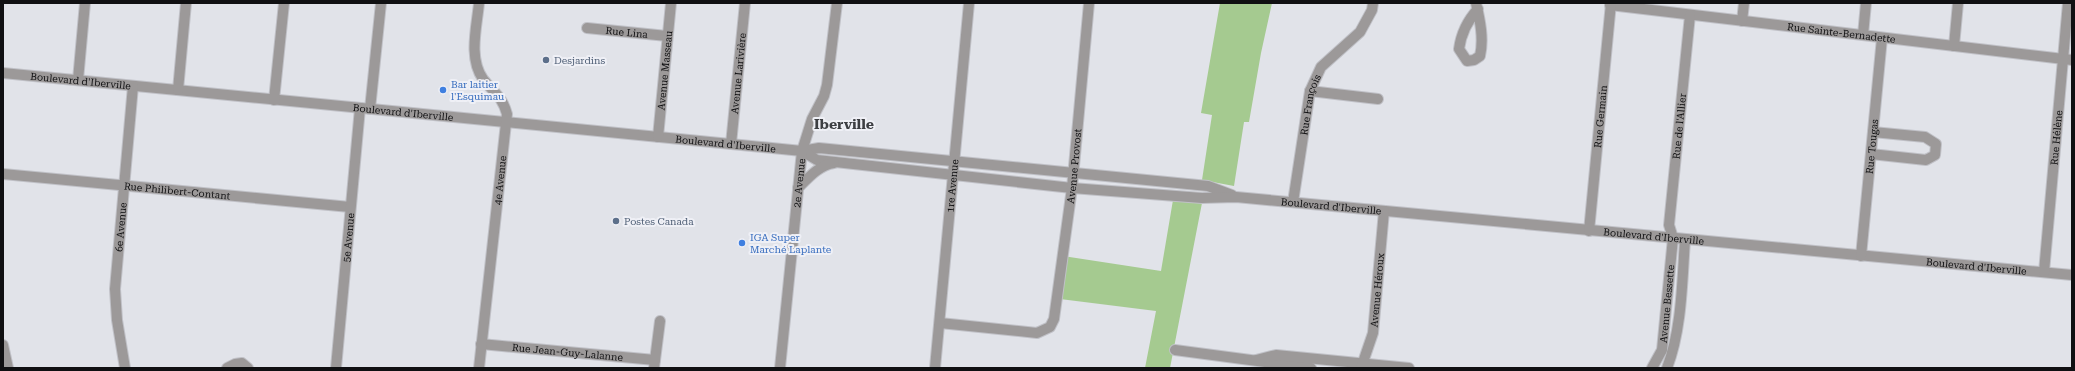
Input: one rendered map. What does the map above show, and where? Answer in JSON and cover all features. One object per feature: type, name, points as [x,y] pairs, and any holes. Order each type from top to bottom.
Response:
[{"type":"street","points":[[78,80],[85,3]]},
{"type":"street","points":[[178,90],[186,3]]},
{"type":"street","points":[[274,100],[284,3]]},
{"type":"street","name":"5e Avenue","points":[[336,368],[350,207],[381,3]]},
{"type":"street","name":"4e Avenue","points":[[479,368],[508,114],[503,100],[483,78],[475,59],[480,3]]},
{"type":"street","name":"Avenue Masseau","points":[[658,137],[671,3]]},
{"type":"street","name":"Avenue Larivière","points":[[731,144],[745,3]]},
{"type":"street","name":"2e Avenue","points":[[780,368],[802,151],[812,119],[824,96],[827,85],[836,3]]},
{"type":"street","name":"1re Avenue","points":[[935,368],[969,3]]},
{"type":"street","name":"Avenue Provost","points":[[940,323],[1038,333],[1050,327],[1054,319],[1072,188],[1089,3]]},
{"type":"street","name":"Rue François","points":[[1293,202],[1310,91],[1321,67],[1360,32],[1372,10],[1373,3]]},
{"type":"street","points":[[1742,21],[1744,3]]},
{"type":"street","points":[[1863,36],[1866,3]]},
{"type":"street","points":[[1954,46],[1958,3]]},
{"type":"street","name":"Rue Hélène","points":[[2044,272],[2067,60],[2068,3]]},
{"type":"street","name":"Rue Sainte-Bernadette","points":[[1611,4],[1690,15],[2067,60]]},
{"type":"street","name":"Rue Germain","points":[[1589,231],[1611,4]]},
{"type":"street","name":"Rue de l'Allier","points":[[1673,238],[1669,225],[1683,100],[1690,15]]},
{"type":"street","name":"Rue Lina","points":[[587,28],[668,36]]},
{"type":"street","name":"Rue Tougas","points":[[1861,256],[1882,38]]},
{"type":"street","name":"Boulevard d'Iberville","points":[[3,73],[802,151],[819,148],[954,160],[1208,186],[1236,197]]},
{"type":"street","name":"6e Avenue","points":[[125,368],[117,320],[115,288],[132,86]]},
{"type":"street","points":[[1310,91],[1378,99]]},
{"type":"street","points":[[1871,154],[1926,160],[1935,155],[1936,144],[1926,138],[1873,132]]},
{"type":"street","name":"Boulevard d'Iberville","points":[[802,151],[817,160],[1072,188],[1202,198],[1236,197],[1685,240],[2072,274]]},
{"type":"street","points":[[798,188],[810,176],[827,164],[841,162]]},
{"type":"street","name":"Rue Philibert-Contant","points":[[3,174],[350,207]]},
{"type":"street","name":"Avenue Héroux","points":[[1362,366],[1373,333],[1384,211]]},
{"type":"street","name":"Avenue Bessette","points":[[1652,368],[1662,350],[1673,238]]},
{"type":"street","name":"Avenue Bessette","points":[[1667,368],[1672,356],[1681,300],[1685,240]]},
{"type":"street","points":[[1668,299],[1681,300]]},
{"type":"street","points":[[654,364],[660,321]]},
{"type":"street","name":"Rue Jean-Guy-Lalanne","points":[[482,344],[654,364]]},
{"type":"street","points":[[3,345],[8,368]]},
{"type":"street","points":[[1175,350],[1256,365],[1311,368]]},
{"type":"street","points":[[1256,365],[1276,355],[1362,366],[1409,368]]},
{"type":"street","points":[[227,368],[235,364],[242,363],[248,368]]},
{"type":"green space","points":[[1220,3],[1272,3],[1261,53],[1249,122],[1244,122],[1234,186],[1202,180],[1212,115],[1201,113]]},
{"type":"green space","points":[[1173,200],[1202,203],[1170,368],[1145,368],[1156,311],[1060,299],[1063,256],[1161,271]]},
{"type":"place","name":"Desjardins","points":[[546,60]]},
{"type":"place","name":"Bar laitier l'Esquimau","points":[[443,90]]},
{"type":"place","name":"Postes Canada","points":[[616,221]]},
{"type":"place","name":"IGA Super Marché Laplante","points":[[742,243]]},
{"type":"district","name":"Iberville","points":[[844,124]]}]
